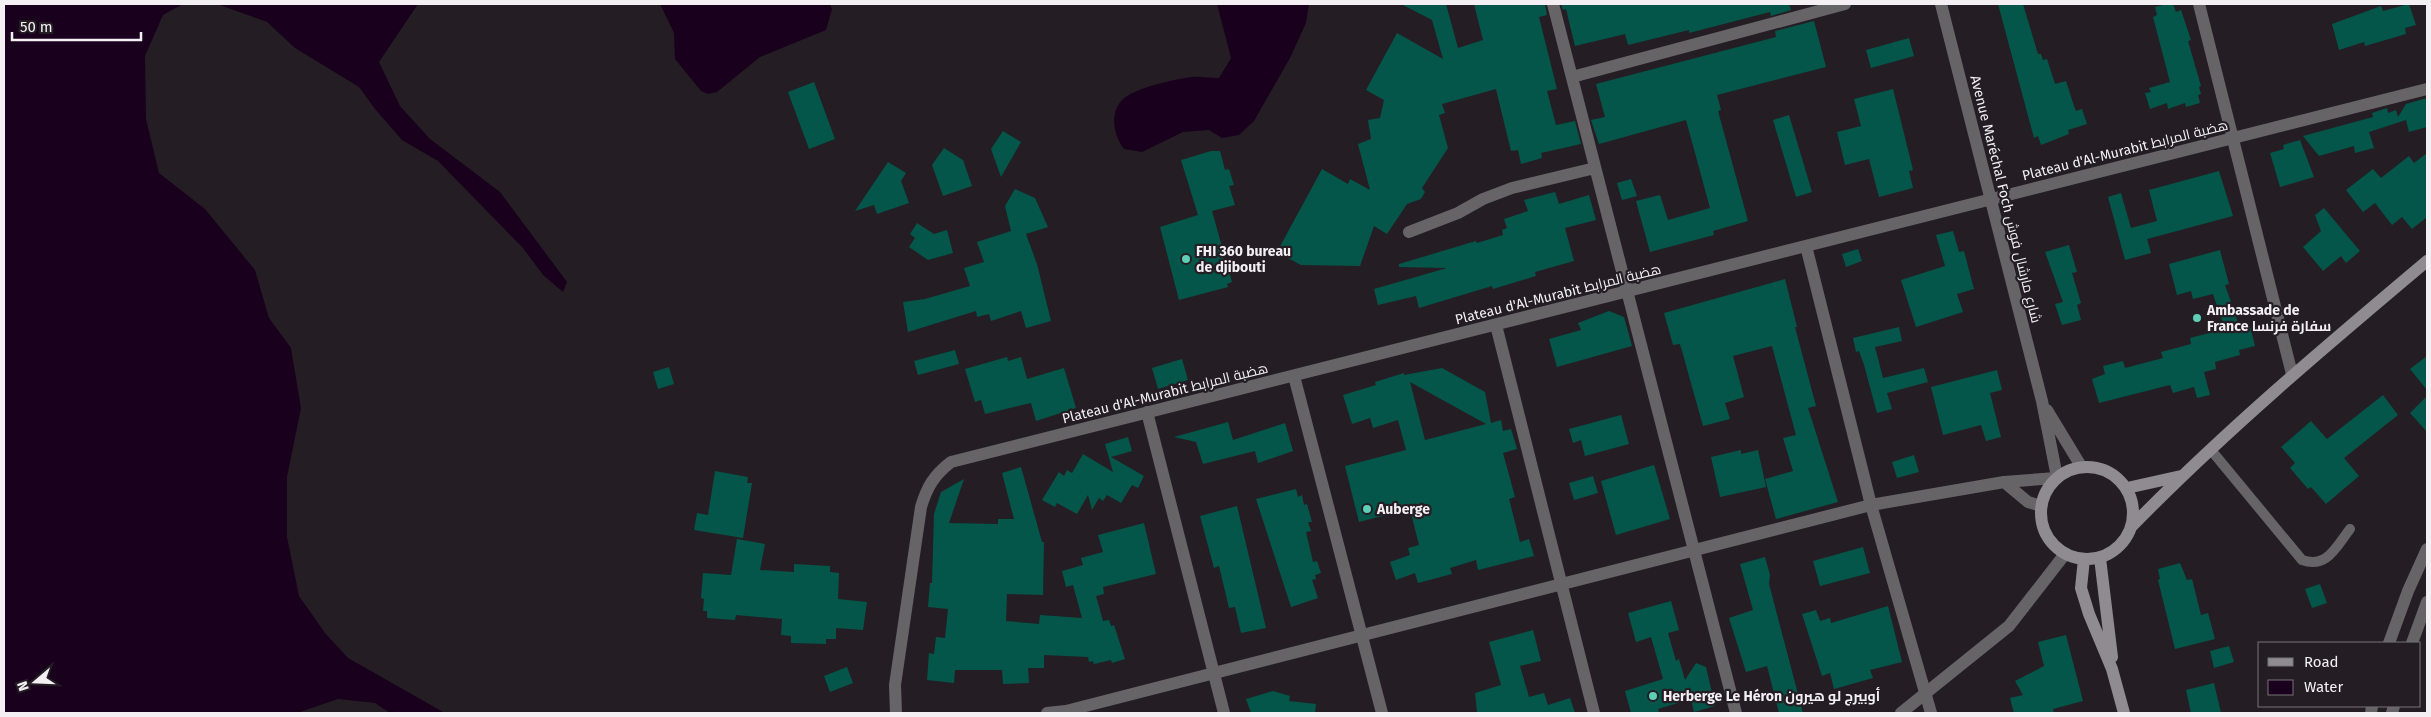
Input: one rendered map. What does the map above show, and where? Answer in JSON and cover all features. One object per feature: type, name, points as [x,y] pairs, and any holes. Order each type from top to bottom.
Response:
[{"type":"main road","points":[[2132,526],[2134,512],[2132,500],[2126,488],[2118,478],[2107,470],[2094,466],[2080,466],[2068,470],[2056,478],[2046,491],[2041,506],[2041,520],[2046,533],[2054,545],[2065,554],[2084,559],[2100,558],[2120,546],[2132,526],[2181,476],[2292,374],[2427,261]]},
{"type":"main road","points":[[2126,488],[2181,476]]},
{"type":"main road","points":[[2100,558],[2109,622],[2112,669]]},
{"type":"main road","points":[[2084,559],[2081,588],[2089,614],[2112,669],[2124,713]]},
{"type":"street","points":[[1553,4],[1629,291],[1736,713]]},
{"type":"street","points":[[1572,77],[1846,4]]},
{"type":"street","name":"Avenue Maréchal Foch شارع مارشال فوش","points":[[1941,4],[2042,401]]},
{"type":"street","points":[[2200,4],[2292,374]]},
{"type":"street","name":"Plateau d'Al-Murabit هضبة المرابط","points":[[896,713],[895,685],[921,507],[926,488],[936,473],[951,462],[2427,89]]},
{"type":"street","points":[[1409,232],[1458,213],[1483,198],[1595,168]]},
{"type":"street","points":[[1806,246],[1871,505],[1931,713]]},
{"type":"street","points":[[1496,325],[1560,585],[1594,713]]},
{"type":"street","points":[[1294,376],[1382,713]]},
{"type":"street","points":[[2042,401],[2080,466]]},
{"type":"street","points":[[1047,713],[1066,712],[1871,505],[2004,482],[2056,478],[2042,401]]},
{"type":"street","points":[[1147,412],[1224,713]]},
{"type":"street","points":[[2004,482],[2028,502],[2041,506]]},
{"type":"street","points":[[1901,713],[2009,626],[2065,554]]},
{"type":"street","points":[[2389,642],[2408,591],[2426,555]]},
{"type":"street","points":[[2408,591],[2427,601],[2412,642]]},
{"type":"lane","points":[[2211,450],[2302,560],[2311,563],[2320,562],[2327,558],[2350,529]]},
{"type":"water","points":[[4,4],[183,4],[163,15],[145,56],[146,119],[159,173],[205,209],[255,270],[269,318],[291,348],[301,408],[287,477],[287,537],[299,596],[325,633],[348,658],[445,713],[390,713],[375,703],[338,699],[297,713],[4,713]]},
{"type":"water","points":[[217,4],[418,4],[379,62],[400,106],[430,139],[500,192],[567,282],[563,292],[543,275],[523,248],[438,161],[402,140],[359,87],[295,48],[267,22]]},
{"type":"water","points":[[660,4],[830,4],[832,9],[826,30],[760,57],[717,92],[708,94],[701,91],[675,59],[674,33]]},
{"type":"water","points":[[1217,4],[1309,4],[1306,23],[1290,58],[1254,121],[1239,135],[1222,138],[1209,130],[1183,132],[1142,152],[1124,149],[1114,125],[1115,112],[1122,100],[1145,88],[1176,80],[1195,77],[1219,78],[1231,58]]},
{"type":"building","points":[[1401,4],[1446,4],[1458,48],[1483,40],[1474,4],[1545,4],[1547,15],[1539,17],[1557,89],[1547,91],[1556,125],[1575,121],[1581,144],[1541,153],[1542,158],[1521,164],[1518,150],[1511,151],[1496,89],[1442,104],[1445,113],[1439,115],[1448,148],[1422,188],[1425,192],[1421,199],[1407,204],[1387,234],[1374,226],[1360,266],[1301,265],[1277,252],[1322,169],[1348,184],[1350,179],[1370,190],[1358,144],[1371,139],[1368,120],[1380,118],[1384,100],[1366,90],[1397,33],[1443,59],[1432,20]]},
{"type":"building","points":[[1561,4],[1789,4],[1791,10],[1771,16],[1770,12],[1689,33],[1689,30],[1628,45],[1625,34],[1575,46],[1566,9],[1563,10]]},
{"type":"building","points":[[1998,4],[2023,4],[2038,54],[2041,54],[2043,60],[2047,59],[2055,84],[2066,81],[2076,111],[2082,109],[2087,124],[2068,130],[2069,134],[2041,145],[2038,136],[2034,138]]},
{"type":"building","points":[[2173,4],[2176,12],[2181,10],[2191,40],[2188,41],[2201,86],[2199,87],[2201,94],[2198,95],[2200,103],[2186,107],[2185,103],[2168,109],[2167,103],[2150,109],[2145,93],[2151,92],[2149,88],[2170,82],[2153,17],[2157,15],[2155,7]]},
{"type":"building","points":[[2409,4],[2416,25],[2405,28],[2406,34],[2365,46],[2364,42],[2339,50],[2332,24],[2381,6],[2383,11]]},
{"type":"building","points":[[1814,21],[1826,67],[1717,95],[1721,110],[1718,111],[1748,221],[1713,231],[1714,235],[1650,252],[1636,201],[1660,195],[1668,220],[1710,208],[1686,120],[1599,144],[1591,120],[1605,117],[1596,84],[1776,37],[1775,31]]},
{"type":"building","points":[[1909,38],[1914,56],[1871,68],[1866,50]]},
{"type":"building","points":[[814,82],[835,139],[809,149],[788,92]]},
{"type":"building","points":[[1893,89],[1913,170],[1909,171],[1913,188],[1879,197],[1869,159],[1845,165],[1837,132],[1861,126],[1854,99]]},
{"type":"building","points":[[2427,98],[2427,127],[2409,132],[2406,120],[2369,132],[2374,148],[2355,153],[2354,146],[2319,156],[2303,136],[2373,117],[2372,113],[2387,108],[2388,113],[2396,110],[2398,117],[2406,104]]},
{"type":"building","points":[[1789,115],[1812,192],[1796,197],[1773,120]]},
{"type":"building","points":[[1003,131],[1021,142],[1001,177],[991,149]]},
{"type":"building","points":[[2300,140],[2314,177],[2280,187],[2270,153],[2284,149],[2283,145]]},
{"type":"building","points":[[944,148],[963,160],[972,186],[943,196],[932,165]]},
{"type":"building","points":[[1211,151],[1220,151],[1225,170],[1229,169],[1234,185],[1229,186],[1235,205],[1212,211],[1232,282],[1227,284],[1228,287],[1179,300],[1160,227],[1198,215],[1181,160]]},
{"type":"building","points":[[2427,153],[2427,217],[2412,229],[2402,217],[2392,225],[2375,203],[2363,212],[2346,190],[2373,169],[2381,178],[2409,156],[2414,163]]},
{"type":"building","points":[[888,162],[906,173],[901,181],[909,203],[877,214],[874,205],[855,211]]},
{"type":"building","points":[[2219,171],[2233,216],[2147,239],[2151,253],[2125,260],[2108,197],[2121,193],[2131,228],[2157,221],[2149,190]]},
{"type":"building","points":[[1631,179],[1637,196],[1622,200],[1617,183]]},
{"type":"building","points":[[1015,189],[1035,198],[1048,227],[1026,234],[1037,264],[1051,321],[1026,328],[1021,311],[991,321],[989,314],[977,317],[976,311],[908,332],[903,302],[925,299],[970,286],[964,268],[984,262],[977,242],[1011,231],[1005,206]]},
{"type":"building","points":[[1555,192],[1559,204],[1589,195],[1596,220],[1565,228],[1574,261],[1535,272],[1536,276],[1493,289],[1492,286],[1419,308],[1416,296],[1378,305],[1374,289],[1447,268],[1399,267],[1399,264],[1503,235],[1502,230],[1507,228],[1504,219],[1528,211],[1524,200]]},
{"type":"building","points":[[2324,208],[2360,251],[2346,263],[2341,256],[2323,271],[2303,247],[2321,231],[2315,215]]},
{"type":"building","points":[[917,223],[934,234],[947,230],[953,253],[928,260],[909,247],[915,238],[910,234]]},
{"type":"building","points":[[1953,231],[1959,252],[1964,251],[1974,289],[1957,294],[1963,312],[1916,327],[1901,280],[1945,266],[1936,235]]},
{"type":"building","points":[[2069,245],[2077,272],[2072,273],[2081,303],[2077,305],[2081,320],[2062,325],[2055,304],[2063,302],[2045,252]]},
{"type":"building","points":[[1858,249],[1862,261],[1846,267],[1842,254]]},
{"type":"building","points":[[2220,250],[2229,284],[2225,285],[2239,325],[2249,322],[2255,346],[2239,350],[2240,355],[2215,362],[2216,369],[2204,372],[2210,395],[2197,398],[2194,387],[2173,393],[2170,385],[2099,403],[2092,379],[2105,374],[2103,366],[2123,361],[2125,368],[2163,358],[2161,352],[2191,344],[2190,338],[2225,329],[2213,294],[2193,299],[2191,291],[2177,295],[2169,264]]},
{"type":"building","points":[[1785,279],[1797,327],[1795,327],[1816,406],[1808,408],[1838,502],[1776,519],[1765,479],[1793,471],[1783,438],[1796,435],[1772,346],[1733,356],[1744,397],[1725,403],[1730,419],[1703,426],[1680,344],[1673,345],[1664,313]]},
{"type":"building","points":[[1609,311],[1624,317],[1632,346],[1557,367],[1549,339],[1581,330],[1578,323]]},
{"type":"building","points":[[1899,327],[1902,341],[1875,347],[1883,378],[1924,368],[1928,382],[1887,393],[1892,409],[1877,413],[1864,365],[1859,351],[1856,352],[1853,338]]},
{"type":"building","points":[[955,350],[959,364],[918,375],[914,361]]},
{"type":"building","points":[[2427,356],[2427,390],[2410,369]]},
{"type":"building","points":[[1007,357],[1008,361],[1021,357],[1027,379],[1064,368],[1076,408],[1036,421],[1031,403],[985,414],[981,400],[975,402],[965,369]]},
{"type":"building","points":[[1182,359],[1188,380],[1158,389],[1152,368]]},
{"type":"building","points":[[669,367],[674,384],[658,389],[653,372]]},
{"type":"building","points":[[1442,368],[1485,392],[1491,423],[1501,420],[1503,431],[1511,429],[1517,449],[1503,453],[1515,497],[1509,499],[1520,542],[1529,539],[1534,556],[1478,570],[1476,560],[1450,568],[1452,574],[1418,583],[1415,573],[1396,580],[1390,562],[1410,555],[1408,548],[1419,545],[1410,509],[1359,522],[1345,466],[1406,450],[1398,420],[1373,428],[1370,418],[1352,424],[1343,395],[1376,385],[1375,382],[1404,373],[1404,375]],"holes":[[[1410,382],[1486,424],[1425,440]]]},
{"type":"building","points":[[1997,370],[2002,390],[1990,393],[2001,437],[1986,441],[1981,425],[1943,435],[1931,387]]},
{"type":"building","points":[[2383,395],[2398,415],[2344,458],[2359,476],[2326,504],[2311,487],[2308,489],[2290,468],[2295,463],[2281,447],[2311,421],[2327,439]]},
{"type":"building","points":[[2427,396],[2427,432],[2410,413]]},
{"type":"building","points":[[1621,415],[1629,444],[1585,456],[1581,440],[1573,443],[1569,429]]},
{"type":"building","points":[[1228,422],[1233,440],[1285,423],[1293,451],[1258,463],[1255,451],[1203,464],[1196,442],[1174,437]]},
{"type":"building","points":[[1128,437],[1132,451],[1111,457],[1144,476],[1138,488],[1132,485],[1121,503],[1107,495],[1103,501],[1099,498],[1092,510],[1088,495],[1077,514],[1057,503],[1055,507],[1042,500],[1059,472],[1064,476],[1067,470],[1072,473],[1083,454],[1113,472],[1105,444]]},
{"type":"building","points":[[1741,450],[1741,454],[1758,450],[1766,487],[1720,497],[1711,457]]},
{"type":"building","points":[[1914,455],[1919,472],[1897,478],[1892,462]]},
{"type":"building","points":[[1654,465],[1670,519],[1616,535],[1601,481]]},
{"type":"building","points":[[1021,467],[1042,542],[1044,542],[1043,595],[1007,594],[1006,621],[1039,624],[1040,615],[1082,618],[1073,585],[1066,587],[1062,571],[1083,565],[1081,558],[1103,552],[1098,535],[1144,523],[1156,574],[1103,587],[1104,594],[1096,596],[1103,621],[1109,620],[1111,626],[1114,625],[1125,659],[1112,663],[1111,660],[1094,664],[1093,661],[1089,662],[1088,657],[1044,655],[1044,668],[1028,668],[1029,683],[1003,684],[1002,670],[955,670],[954,683],[927,680],[929,653],[934,654],[936,637],[945,638],[948,609],[928,607],[930,583],[932,583],[934,514],[941,492],[964,479],[949,523],[998,524],[998,519],[1014,519],[1002,473]]},
{"type":"building","points":[[715,471],[748,477],[747,483],[752,483],[743,538],[694,530],[697,513],[708,515]]},
{"type":"building","points":[[1593,476],[1598,493],[1574,500],[1569,483]]},
{"type":"building","points":[[1296,489],[1298,497],[1302,495],[1304,505],[1307,504],[1312,522],[1308,522],[1311,531],[1306,532],[1313,562],[1317,561],[1321,573],[1315,575],[1316,579],[1312,580],[1318,598],[1291,607],[1256,499]]},
{"type":"building","points":[[1237,506],[1266,628],[1241,633],[1235,607],[1229,608],[1219,566],[1214,568],[1200,516]]},
{"type":"building","points":[[737,539],[765,544],[760,570],[794,572],[794,564],[830,566],[830,572],[839,573],[838,599],[867,602],[863,630],[836,628],[836,639],[826,639],[826,644],[791,643],[791,636],[781,635],[782,619],[736,615],[735,620],[707,618],[707,611],[703,611],[704,599],[701,598],[703,573],[731,575]]},
{"type":"building","points":[[1863,547],[1870,573],[1820,586],[1813,561]]},
{"type":"building","points":[[1765,557],[1770,575],[1769,584],[1803,713],[1779,713],[1767,666],[1746,672],[1729,618],[1753,610],[1740,564]]},
{"type":"building","points":[[2180,563],[2187,580],[2192,579],[2201,615],[2208,613],[2215,639],[2175,649],[2158,580],[2160,579],[2158,569]]},
{"type":"building","points":[[2320,584],[2327,603],[2312,608],[2305,589]]},
{"type":"building","points":[[1671,601],[1679,630],[1668,633],[1676,661],[1679,659],[1685,680],[1696,663],[1706,667],[1715,706],[1694,712],[1691,699],[1658,709],[1659,713],[1631,713],[1625,691],[1663,679],[1651,637],[1636,642],[1628,613]]},
{"type":"building","points":[[1888,606],[1902,662],[1870,670],[1873,678],[1834,689],[1830,673],[1822,676],[1802,614],[1816,610],[1820,621],[1830,618],[1831,623]]},
{"type":"building","points":[[1533,630],[1541,661],[1520,666],[1529,697],[1544,693],[1548,705],[1570,698],[1575,713],[1477,713],[1475,693],[1501,685],[1489,642]]},
{"type":"building","points":[[2066,635],[2083,701],[2053,709],[2054,713],[2014,713],[2010,698],[2023,695],[2015,681],[2044,666],[2038,642]]},
{"type":"building","points":[[2229,646],[2234,662],[2214,668],[2210,651]]},
{"type":"building","points":[[847,667],[853,683],[830,692],[824,676]]},
{"type":"building","points":[[2214,683],[2221,713],[2191,713],[2186,690]]},
{"type":"building","points":[[1273,691],[1290,696],[1289,701],[1316,704],[1315,713],[1251,713],[1246,699]]},
{"type":"place","name":"FHI 360 bureau de djibouti","points":[[1186,259]]},
{"type":"place","name":"Ambassade de France سفارة فرنسا","points":[[2197,318]]},
{"type":"place","name":"Auberge","points":[[1367,509]]},
{"type":"place","name":"Herberge Le Héron أوبيرج لو هيرون","points":[[1653,696]]}]
